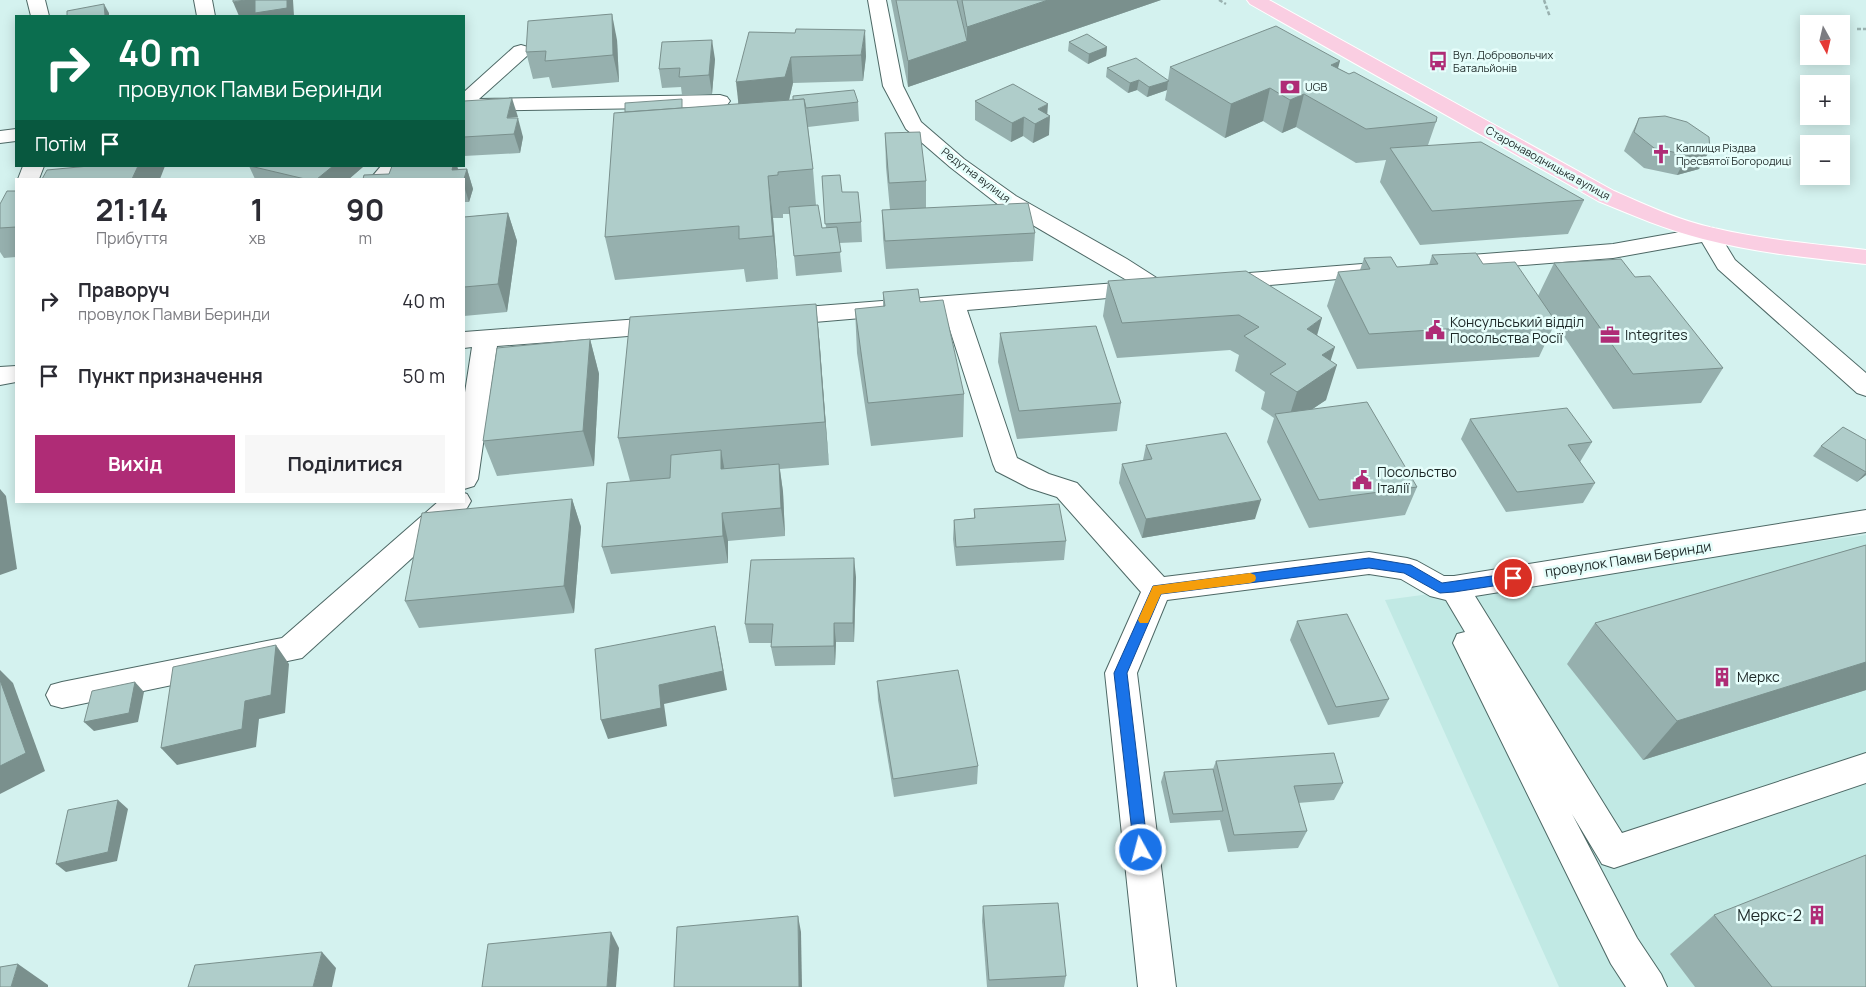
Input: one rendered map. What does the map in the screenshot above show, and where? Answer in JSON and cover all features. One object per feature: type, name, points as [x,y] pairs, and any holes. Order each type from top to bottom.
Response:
[{"type":"main road","name":"Старонаводницька вулиця","points":[[1256,0],[1606,196],[1641,211],[1708,234],[1776,248],[1866,257]]},
{"type":"street","points":[[36,0],[40,15]]},
{"type":"street","points":[[203,0],[206,15]]},
{"type":"street","name":"Редутна вулиця","points":[[877,0],[893,86],[913,126],[957,163],[1008,201],[1111,260],[1165,286],[953,304]]},
{"type":"street","points":[[465,103],[521,50]]},
{"type":"street","points":[[465,104],[720,102]]},
{"type":"street","points":[[0,137],[15,135]]},
{"type":"street","points":[[381,178],[392,167]]},
{"type":"street","points":[[1424,266],[1613,250],[1708,234],[1726,264],[1866,387]]},
{"type":"street","points":[[1205,283],[1394,268]]},
{"type":"street","points":[[755,319],[953,304],[1006,464],[1039,481],[1067,490],[1157,590]]},
{"type":"street","points":[[465,466],[475,339],[685,324]]},
{"type":"street","points":[[0,376],[15,374]]},
{"type":"street","points":[[62,695],[290,650],[455,503]]},
{"type":"street","name":"провулок Памви Беринди","points":[[1447,588],[1866,521]]},
{"type":"street","points":[[1157,590],[1369,563],[1407,569],[1447,588],[1614,852],[1866,768]]},
{"type":"street","points":[[1447,588],[1624,950],[1648,987]]},
{"type":"street","points":[[1157,590],[1121,673],[1157,987]]},
{"type":"path","points":[[1544,0],[1550,17]]},
{"type":"path","points":[[1857,29],[1866,29]]},
{"type":"shaded area","points":[[1866,535],[1866,987],[1559,987],[1385,600]]},
{"type":"building","points":[[255,0],[287,0],[287,8],[255,13]]},
{"type":"building","points":[[896,0],[957,0],[967,41],[908,61]]},
{"type":"building","points":[[962,0],[1048,0],[967,27]]},
{"type":"building","points":[[104,4],[105,15],[67,15],[67,11]]},
{"type":"building","points":[[612,14],[613,55],[545,61],[546,51],[526,52],[528,21]]},
{"type":"building","points":[[1276,26],[1340,61],[1331,65],[1349,74],[1354,72],[1437,117],[1436,122],[1366,129],[1304,94],[1290,100],[1270,88],[1231,104],[1170,67]]},
{"type":"building","points":[[796,29],[865,30],[861,55],[791,57],[785,77],[736,82],[749,32],[795,33]]},
{"type":"building","points":[[1087,34],[1107,47],[1089,54],[1069,42]]},
{"type":"building","points":[[712,40],[709,75],[679,77],[680,68],[659,69],[662,42]]},
{"type":"building","points":[[1136,58],[1169,81],[1149,87],[1139,80],[1130,83],[1107,68]]},
{"type":"building","points":[[1013,84],[1048,104],[1038,109],[1050,116],[1035,124],[1024,117],[1012,123],[975,101]]},
{"type":"building","points":[[854,90],[858,102],[806,108],[804,99],[793,100],[793,96]]},
{"type":"building","points":[[512,98],[507,118],[518,118],[514,134],[465,137],[465,101]]},
{"type":"building","points":[[682,99],[682,108],[625,112],[625,103]]},
{"type":"building","points":[[804,99],[813,169],[778,172],[778,175],[768,176],[773,236],[739,239],[739,226],[605,237],[614,113]]},
{"type":"building","points":[[1665,116],[1687,122],[1709,137],[1710,150],[1687,155],[1654,148],[1634,132],[1639,118]]},
{"type":"building","points":[[920,132],[926,181],[889,183],[885,133]]},
{"type":"building","points":[[1481,142],[1584,200],[1432,211],[1390,148]]},
{"type":"building","points":[[78,167],[138,167],[132,178],[43,178],[47,170]]},
{"type":"building","points":[[254,167],[332,167],[318,178],[301,178]]},
{"type":"building","points":[[392,167],[453,167],[452,170],[467,169],[464,178],[363,178],[364,175],[389,174]]},
{"type":"building","points":[[840,175],[842,192],[858,192],[861,222],[825,224],[822,176]]},
{"type":"building","points":[[7,191],[15,191],[15,227],[0,228],[0,204]]},
{"type":"building","points":[[1028,203],[1035,233],[885,241],[882,210]]},
{"type":"building","points":[[818,205],[822,228],[837,227],[841,252],[794,256],[789,207]]},
{"type":"building","points":[[508,213],[498,284],[465,287],[465,217]]},
{"type":"building","points":[[1476,253],[1483,264],[1515,262],[1556,322],[1369,334],[1338,272],[1370,269],[1364,258],[1391,257],[1397,267],[1438,264],[1432,255]]},
{"type":"building","points":[[1621,259],[1635,277],[1650,276],[1723,368],[1633,374],[1554,263]]},
{"type":"building","points":[[1246,271],[1322,318],[1307,329],[1335,347],[1322,355],[1337,365],[1297,392],[1270,374],[1286,364],[1244,336],[1259,327],[1239,315],[1122,323],[1108,281]]},
{"type":"building","points":[[918,289],[920,302],[943,300],[964,394],[868,403],[855,309],[885,306],[883,292]]},
{"type":"building","points":[[816,304],[825,422],[618,438],[630,317]]},
{"type":"building","points":[[1096,326],[1121,403],[1019,411],[1000,333]]},
{"type":"building","points":[[590,339],[583,431],[483,441],[497,348]]},
{"type":"building","points":[[1367,402],[1417,487],[1319,500],[1275,414]]},
{"type":"building","points":[[1567,408],[1592,442],[1568,445],[1595,483],[1517,492],[1470,419]]},
{"type":"building","points":[[1843,427],[1866,440],[1866,472],[1821,446]]},
{"type":"building","points":[[1226,433],[1261,500],[1146,519],[1122,464],[1152,459],[1146,445]]},
{"type":"building","points":[[721,450],[721,469],[779,464],[781,508],[722,513],[723,536],[602,547],[607,483],[670,478],[671,455]]},
{"type":"building","points":[[572,499],[564,586],[405,601],[422,513]]},
{"type":"building","points":[[1059,504],[1066,541],[956,547],[954,520],[975,518],[974,509]]},
{"type":"building","name":"Меркс","points":[[1866,545],[1866,662],[1677,721],[1595,623]]},
{"type":"building","points":[[854,558],[853,623],[834,623],[834,646],[771,647],[773,624],[745,624],[751,560]]},
{"type":"building","points":[[1347,614],[1389,699],[1336,707],[1297,621]]},
{"type":"building","points":[[715,626],[723,671],[659,685],[661,708],[601,720],[595,649]]},
{"type":"building","points":[[276,645],[271,695],[245,701],[242,729],[161,748],[173,667]]},
{"type":"building","points":[[958,670],[978,766],[893,779],[877,681]]},
{"type":"building","points":[[0,680],[26,753],[0,766]]},
{"type":"building","points":[[135,682],[129,713],[84,722],[92,691]]},
{"type":"building","points":[[1334,753],[1343,783],[1294,786],[1307,831],[1234,835],[1216,761]]},
{"type":"building","points":[[1213,769],[1223,811],[1173,814],[1164,772]]},
{"type":"building","points":[[118,800],[108,852],[56,864],[68,810]]},
{"type":"building","name":"Меркс-2","points":[[1866,855],[1866,987],[1772,987],[1714,915]]},
{"type":"building","points":[[1058,903],[1066,976],[989,980],[983,906]]},
{"type":"building","points":[[798,916],[799,987],[674,987],[677,927]]},
{"type":"building","points":[[611,932],[607,987],[482,987],[488,944]]},
{"type":"building","points":[[322,952],[313,987],[188,987],[195,965]]},
{"type":"building","points":[[18,964],[11,987],[0,987],[0,967]]},
{"type":"slow traffic","points":[[1144,620],[1157,590],[1250,578]]},
{"type":"place","name":"Вул. Добровольчих Батальйонів","points":[[1438,61]]},
{"type":"place","name":"UGB","points":[[1290,87]]},
{"type":"place","name":"Каплиця Різдва Пресвятої Богородиці","points":[[1661,154]]},
{"type":"place","name":"Консульський відділ Посольства Росії","points":[[1435,330]]},
{"type":"place","name":"Integrites","points":[[1610,335]]},
{"type":"place","name":"Посольство Італії","points":[[1362,480]]},
{"type":"place","name":"Меркс","points":[[1722,677]]},
{"type":"place","name":"Меркс-2","points":[[1817,915]]},
{"type":"route","points":[[1141,850],[1121,673],[1157,590],[1369,563],[1407,569],[1440,588],[1454,588],[1513,578]]}]
